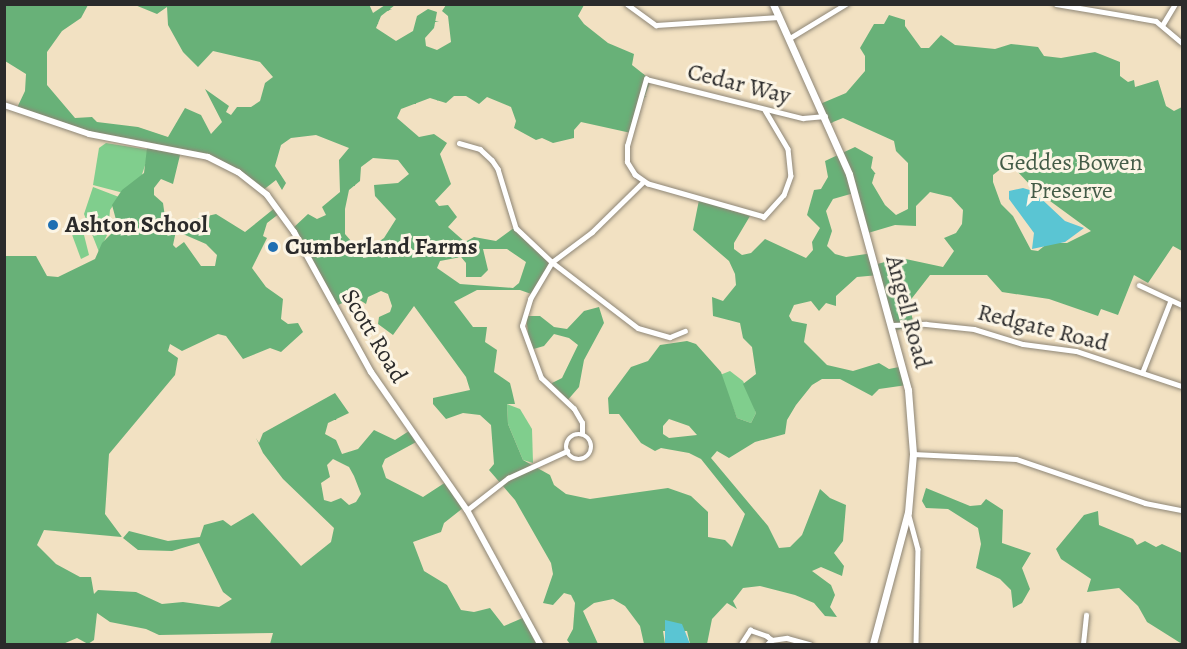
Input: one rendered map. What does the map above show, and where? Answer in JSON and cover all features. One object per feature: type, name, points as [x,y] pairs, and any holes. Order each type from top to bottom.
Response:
[{"type":"main road","name":"Angell Road","points":[[773,4],[849,174],[908,390],[913,454],[908,512],[873,645]]},
{"type":"street","points":[[627,4],[656,25],[779,17]]},
{"type":"street","points":[[790,38],[846,4]]},
{"type":"street","points":[[1056,4],[1163,24],[1182,43]]},
{"type":"street","points":[[1163,24],[1175,4]]},
{"type":"street","name":"Cedar Way","points":[[643,182],[631,169],[626,155],[646,79],[803,118],[825,116]]},
{"type":"street","name":"Scott Road","points":[[4,105],[89,134],[208,157],[238,171],[261,189],[294,232],[371,372],[467,510],[540,645]]},
{"type":"street","points":[[567,451],[581,460],[591,453],[591,442],[582,434],[582,423],[574,409],[541,378],[523,335],[530,299],[552,262],[592,232],[643,182],[764,217],[784,195],[791,177],[788,149],[765,110]]},
{"type":"street","points":[[459,143],[480,149],[498,169],[516,228],[552,262],[638,328],[670,336],[685,331]]},
{"type":"street","points":[[1139,285],[1170,302],[1182,305]]},
{"type":"street","points":[[1142,373],[1170,302]]},
{"type":"street","name":"Redgate Road","points":[[892,325],[935,324],[974,328],[1023,344],[1076,351],[1182,386]]},
{"type":"street","points":[[467,510],[508,478],[567,451],[572,436],[582,434]]},
{"type":"street","points":[[913,454],[1016,459],[1145,502],[1182,510]]},
{"type":"street","points":[[908,512],[918,549],[916,645]]},
{"type":"street","points":[[1083,645],[1086,615]]},
{"type":"street","points":[[741,645],[750,630],[763,633],[770,642],[787,639],[810,645]]},
{"type":"green space","name":"Geddes Bowen Preserve","points":[[369,4],[373,13],[385,5],[395,5],[381,16],[376,28],[396,41],[413,31],[417,16],[428,9],[437,12],[434,28],[425,38],[426,46],[437,50],[451,42],[448,16],[442,11],[446,5],[584,5],[578,16],[584,24],[608,43],[634,54],[632,65],[651,80],[631,133],[581,122],[574,130],[574,138],[553,143],[542,138],[536,140],[514,128],[516,121],[511,107],[487,97],[479,104],[466,96],[454,96],[446,103],[430,98],[401,109],[397,118],[419,137],[434,134],[447,143],[440,154],[451,184],[435,201],[439,206],[448,205],[457,217],[448,227],[465,242],[474,237],[496,241],[515,227],[552,262],[534,295],[520,290],[477,290],[454,302],[473,327],[487,327],[485,342],[497,350],[494,372],[510,383],[515,404],[507,404],[508,424],[523,460],[550,475],[554,485],[566,494],[590,499],[668,488],[691,496],[708,512],[708,537],[725,540],[732,547],[745,514],[701,459],[689,453],[661,448],[655,451],[641,443],[619,414],[609,414],[608,398],[631,367],[648,361],[660,345],[687,341],[696,344],[721,372],[737,418],[751,423],[756,413],[743,384],[756,374],[752,347],[743,338],[740,323],[713,316],[712,297],[723,301],[736,285],[735,274],[729,261],[693,230],[699,200],[750,216],[734,243],[734,249],[742,255],[751,253],[765,239],[806,258],[813,250],[812,242],[820,228],[807,215],[814,190],[821,189],[828,177],[825,161],[855,147],[873,157],[871,168],[875,173],[872,183],[885,205],[896,215],[908,209],[908,163],[896,151],[894,141],[843,118],[828,124],[820,104],[846,93],[865,71],[865,56],[860,48],[874,24],[884,24],[889,15],[905,20],[905,26],[921,48],[929,48],[941,35],[955,45],[995,49],[1011,44],[1038,47],[1044,56],[1061,58],[1095,52],[1120,62],[1120,76],[1128,82],[1134,80],[1135,87],[1158,80],[1166,106],[1174,111],[1182,107],[1182,251],[1173,246],[1148,283],[1134,275],[1118,315],[1101,309],[1098,316],[1049,299],[1002,292],[987,275],[930,275],[909,302],[914,326],[896,330],[879,275],[857,277],[836,296],[836,306],[826,303],[819,311],[811,301],[794,305],[789,316],[792,321],[807,324],[804,342],[827,365],[853,371],[879,363],[889,369],[904,366],[907,385],[879,389],[872,396],[840,379],[822,379],[812,385],[796,405],[787,420],[785,434],[755,442],[729,458],[717,451],[711,458],[768,526],[779,548],[790,547],[802,535],[820,489],[830,498],[846,505],[843,541],[834,553],[844,566],[842,576],[821,567],[812,571],[831,585],[835,595],[830,607],[837,617],[825,616],[814,603],[795,595],[760,586],[743,588],[733,601],[737,609],[727,603],[712,619],[707,644],[690,644],[687,631],[663,631],[665,644],[644,644],[640,626],[625,606],[613,599],[594,603],[583,611],[598,644],[570,644],[567,640],[573,629],[575,603],[571,595],[564,593],[553,605],[543,603],[553,574],[551,563],[515,500],[489,470],[494,464],[491,425],[480,415],[463,413],[446,419],[433,404],[433,398],[470,390],[466,377],[414,306],[393,335],[378,324],[379,317],[390,312],[392,306],[388,294],[381,291],[368,297],[366,304],[355,297],[334,307],[292,229],[308,214],[317,219],[326,215],[322,207],[340,192],[339,160],[349,148],[316,135],[291,138],[281,145],[275,166],[286,183],[282,190],[276,180],[262,191],[227,165],[181,151],[173,184],[161,179],[154,188],[154,195],[163,203],[165,217],[182,222],[216,214],[245,232],[276,207],[280,213],[267,223],[263,236],[267,238],[252,268],[266,287],[283,299],[281,319],[288,324],[298,323],[303,332],[281,352],[270,348],[243,359],[226,336],[218,334],[182,351],[170,344],[168,351],[178,358],[175,375],[109,454],[105,514],[122,537],[44,530],[37,545],[56,564],[80,577],[91,577],[94,594],[98,590],[136,592],[162,604],[183,602],[219,607],[232,599],[223,592],[199,543],[172,551],[138,550],[123,538],[129,531],[168,541],[200,537],[204,525],[223,520],[231,526],[253,513],[301,566],[331,542],[334,528],[283,479],[263,453],[256,438],[259,443],[263,433],[335,393],[349,413],[328,423],[325,434],[336,440],[342,454],[358,449],[374,430],[395,440],[409,431],[418,441],[385,459],[382,466],[386,478],[423,497],[446,482],[463,508],[444,523],[441,532],[413,542],[424,571],[447,585],[461,610],[474,612],[490,608],[504,626],[525,617],[539,644],[270,644],[273,633],[159,635],[146,629],[110,622],[97,613],[94,640],[88,644],[77,638],[63,644],[5,644],[5,256],[36,256],[47,276],[58,277],[95,259],[102,243],[118,227],[112,205],[122,190],[144,173],[147,148],[86,134],[16,110],[25,91],[26,74],[5,61],[5,5],[88,5],[81,18],[62,31],[47,52],[47,85],[75,118],[92,117],[97,122],[138,127],[168,137],[185,108],[201,115],[211,134],[222,122],[205,89],[229,106],[226,112],[231,115],[237,107],[251,107],[260,101],[265,83],[273,77],[260,62],[213,51],[198,67],[183,52],[168,25],[167,7],[157,14],[135,5]],"holes":[[[373,158],[398,160],[409,174],[398,183],[374,185],[375,196],[396,219],[384,238],[367,250],[357,248],[345,234],[345,209],[349,190],[360,181],[361,167]],[[1003,167],[1014,168],[1035,190],[1091,231],[1067,243],[1048,243],[1038,251],[1031,250],[1013,216],[1001,204],[993,182],[993,175]],[[930,192],[951,197],[963,210],[962,224],[956,233],[944,238],[954,251],[943,267],[901,258],[877,264],[873,253],[846,257],[835,254],[827,246],[832,231],[826,211],[833,199],[854,193],[868,233],[895,225],[916,226],[916,206]],[[176,231],[206,244],[217,255],[215,266],[201,266],[184,242],[176,248],[173,245]],[[483,249],[507,249],[526,262],[519,283],[513,288],[460,284],[437,268],[440,261],[461,257],[466,263],[466,277],[481,277],[488,270]],[[669,419],[689,426],[697,435],[669,438],[663,434],[663,426]],[[333,459],[349,467],[361,494],[356,502],[349,505],[341,498],[331,502],[324,500],[321,483],[330,477],[327,465]]]},
{"type":"green space","points":[[106,143],[150,150],[135,196],[93,185],[99,148]]},
{"type":"green space","points":[[93,187],[119,197],[110,210],[108,233],[99,252],[84,214]]},
{"type":"green space","points":[[82,227],[89,255],[81,259],[71,232]]},
{"type":"green space","points":[[599,307],[604,323],[584,360],[579,387],[566,402],[553,391],[552,383],[562,378],[578,345],[569,338],[554,334],[544,346],[530,350],[526,316],[540,316],[554,327],[567,329],[584,311]]},
{"type":"green space","points":[[730,371],[743,381],[750,395],[756,413],[751,423],[737,418],[720,375]]},
{"type":"green space","points":[[507,404],[520,409],[532,429],[533,463],[523,460],[508,424]]},
{"type":"green space","points":[[926,488],[970,506],[981,505],[986,499],[1003,510],[1002,543],[1031,553],[1022,568],[1030,589],[1022,603],[1013,608],[1011,590],[1000,579],[976,568],[981,544],[978,528],[948,509],[926,508],[922,501]]},
{"type":"green space","points":[[1098,511],[1099,525],[1133,539],[1137,545],[1145,541],[1156,547],[1162,544],[1182,553],[1182,644],[1147,622],[1138,606],[1119,588],[1087,592],[1091,579],[1061,559],[1056,549],[1084,515]]},
{"type":"water","points":[[1023,188],[1033,191],[1065,221],[1084,228],[1065,242],[1032,249],[1034,233],[1009,199],[1009,191]]},
{"type":"water","points":[[665,620],[682,624],[690,644],[665,644]]},
{"type":"place","name":"Ashton School","points":[[53,225]]},
{"type":"place","name":"Cumberland Farms","points":[[273,247]]}]
